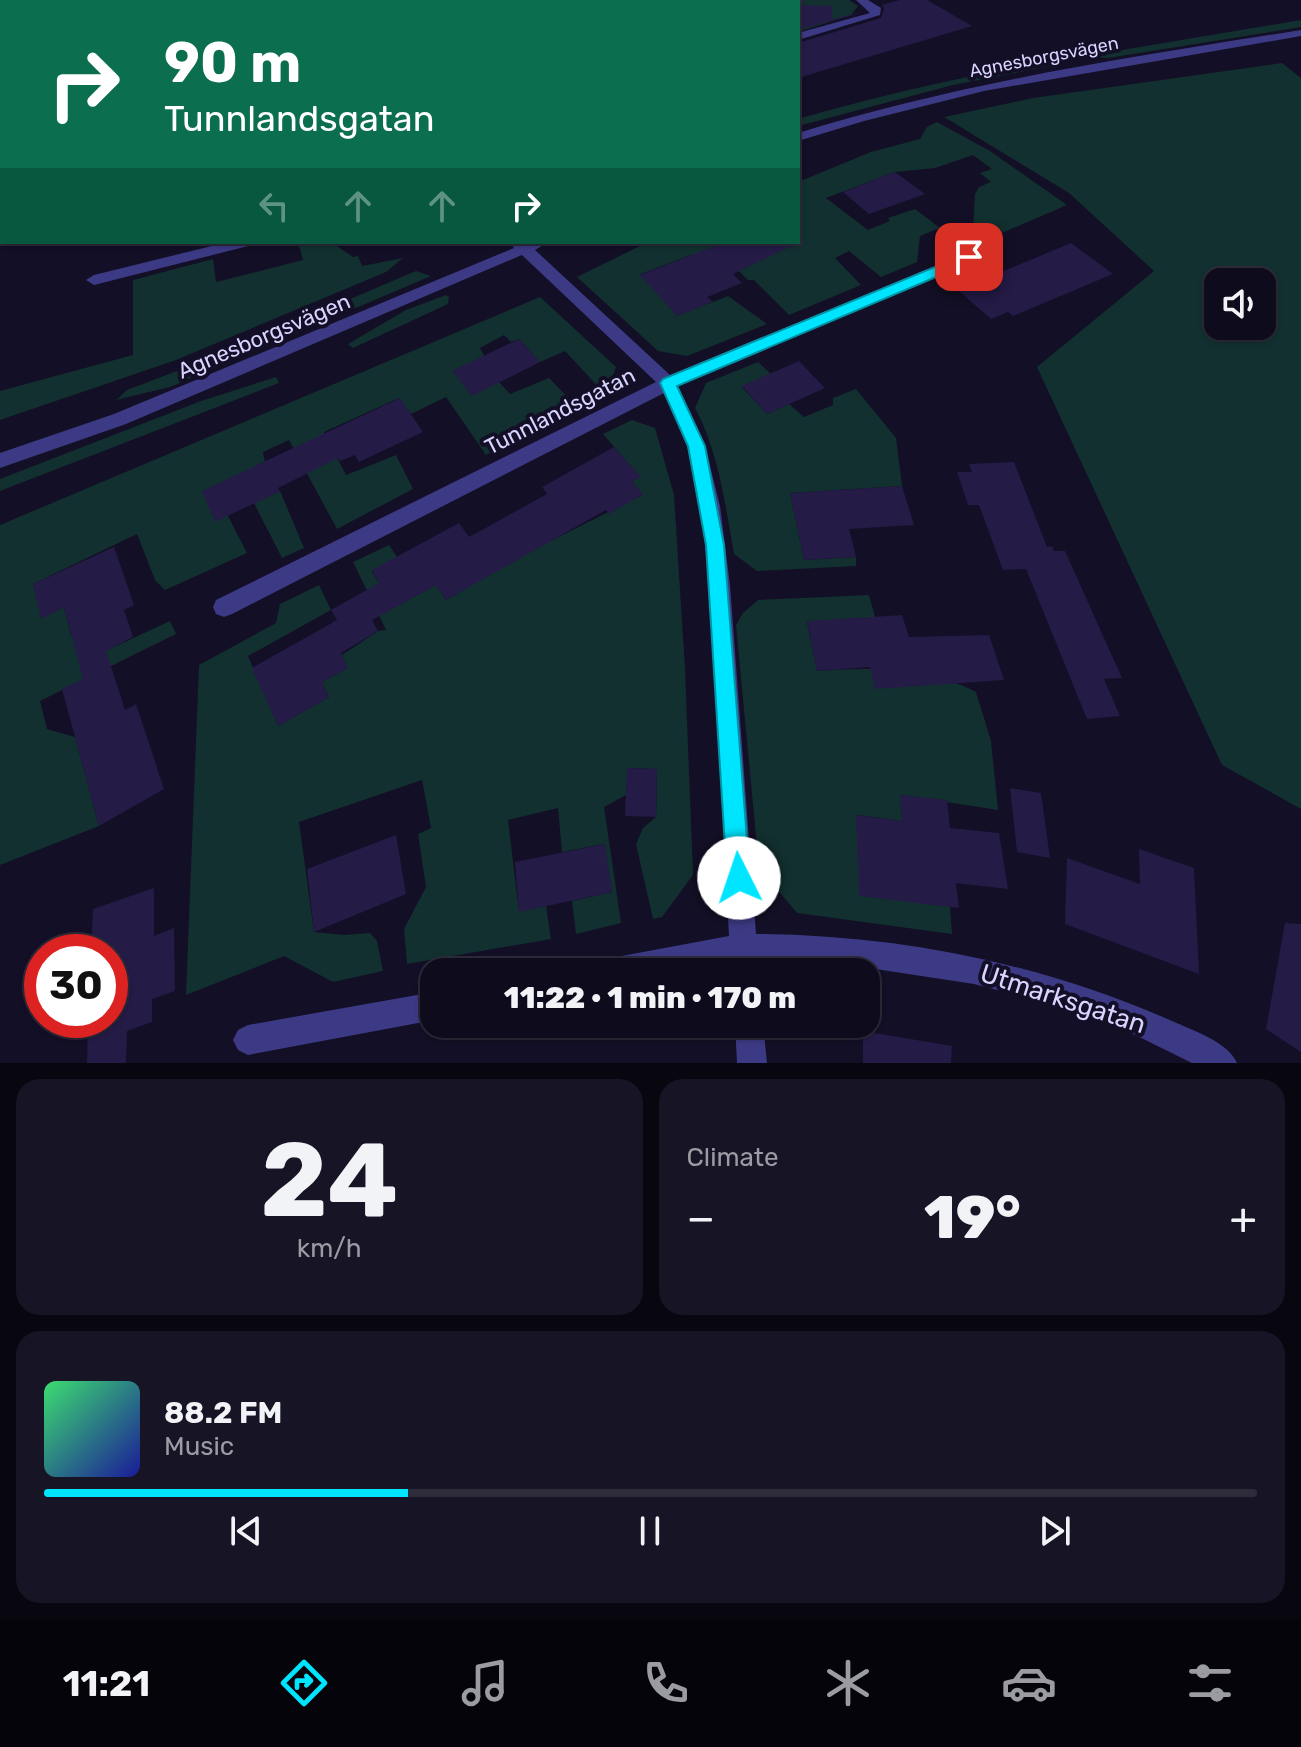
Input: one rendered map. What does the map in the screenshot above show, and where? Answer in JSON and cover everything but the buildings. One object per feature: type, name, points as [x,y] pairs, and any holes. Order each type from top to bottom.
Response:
[{"type":"street","points":[[800,36],[875,15],[877,10],[861,0]]},
{"type":"street","name":"Agnesborgsvägen","points":[[800,136],[879,112],[1000,84],[1301,33]]},
{"type":"street","points":[[94,280],[239,244]]},
{"type":"street","points":[[528,244],[668,383],[696,446],[715,545],[744,958]]},
{"type":"street","name":"Agnesborgsvägen","points":[[0,461],[120,419],[528,244]]},
{"type":"street","name":"Tunnlandsgatan","points":[[224,607],[668,383],[969,257]]},
{"type":"street","name":"Utmarksgatan","points":[[780,958],[870,953],[1012,977],[1103,1005],[1183,1040],[1222,1063]]},
{"type":"street","points":[[248,1040],[420,1009]]},
{"type":"street","points":[[750,1038],[752,1063]]},
{"type":"green space","points":[[800,0],[849,0],[858,6],[851,15],[800,31]]},
{"type":"green space","points":[[1301,20],[1301,27],[1108,58],[1086,56]]},
{"type":"green space","points":[[1067,57],[1062,64],[953,85],[800,125],[800,118],[965,77]]},
{"type":"green space","points":[[1282,63],[1301,78],[1301,809],[1222,765],[1037,367],[1154,271],[1069,193],[944,117],[1033,98]]},
{"type":"green space","points":[[937,122],[990,151],[1067,205],[988,239],[973,228],[975,194],[979,187],[991,182],[980,173],[992,169],[973,155],[935,168],[895,172],[826,198],[868,230],[890,221],[888,218],[915,209],[940,228],[920,236],[917,262],[881,277],[849,251],[835,258],[861,285],[789,315],[754,280],[748,280],[723,256],[701,265],[691,255],[641,274],[677,316],[728,296],[767,324],[687,356],[658,351],[577,277],[644,244],[800,244],[800,181],[871,152],[920,139],[927,127]]},
{"type":"green space","points":[[299,244],[334,244],[353,257],[358,256],[362,266],[403,258],[386,272],[176,360],[0,420],[0,391],[133,355],[133,280],[213,259],[216,282],[303,260]]},
{"type":"green space","points":[[416,271],[431,276],[170,387],[116,400],[127,390],[219,355]]},
{"type":"green space","points":[[446,295],[449,297],[448,304],[353,348],[348,344],[406,310]]},
{"type":"green space","points":[[540,297],[616,367],[604,393],[565,351],[540,362],[519,339],[511,342],[504,335],[480,348],[499,382],[510,394],[549,378],[578,408],[486,455],[446,397],[411,414],[399,398],[324,432],[346,475],[396,455],[413,489],[337,529],[289,440],[263,452],[265,462],[228,516],[247,553],[165,590],[155,580],[137,534],[33,584],[42,618],[64,607],[71,635],[88,659],[170,621],[176,634],[40,701],[47,729],[75,737],[99,826],[0,865],[0,525]]},
{"type":"green space","points":[[758,362],[771,374],[742,387],[767,414],[789,404],[804,417],[833,405],[833,398],[856,389],[896,438],[902,486],[790,493],[804,560],[856,557],[856,566],[757,571],[734,554],[716,461],[695,408],[706,383]]},
{"type":"green space","points":[[276,377],[279,383],[0,491],[0,479],[201,401]]},
{"type":"green space","points":[[632,420],[655,428],[674,495],[693,875],[662,917],[653,919],[636,844],[643,828],[656,817],[657,769],[628,768],[626,795],[604,807],[621,923],[576,934],[572,901],[612,892],[604,844],[562,852],[558,808],[508,820],[519,911],[546,906],[551,939],[442,958],[420,958],[420,962],[407,964],[404,929],[426,887],[418,834],[431,828],[422,780],[299,822],[314,932],[344,935],[370,933],[377,941],[383,971],[333,982],[284,956],[186,995],[199,665],[276,623],[280,604],[319,585],[331,610],[248,656],[278,726],[329,697],[322,682],[347,668],[342,655],[378,631],[386,630],[353,562],[389,545],[397,557],[372,571],[393,608],[436,585],[446,600],[523,555],[642,495],[632,482],[640,477],[603,434]]},
{"type":"green space","points":[[280,491],[304,548],[282,558],[254,503]]},
{"type":"green space","points":[[869,595],[875,617],[807,622],[817,671],[898,671],[919,673],[958,684],[976,692],[991,741],[998,810],[901,795],[902,821],[857,815],[950,907],[952,934],[797,913],[759,868],[736,625],[743,613],[758,600]]},
{"type":"route","points":[[739,878],[720,585],[710,506],[696,446],[685,415],[668,383],[969,257]]}]
